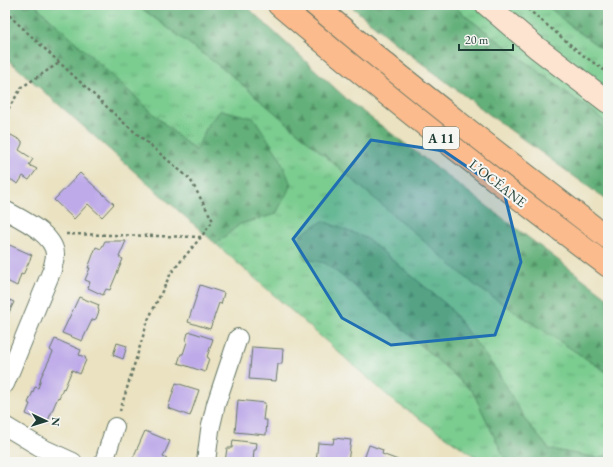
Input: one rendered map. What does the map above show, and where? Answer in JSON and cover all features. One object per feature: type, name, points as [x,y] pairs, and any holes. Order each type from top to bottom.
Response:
[{"type":"highway","name":"L’OCÉANE","points":[[279,5],[332,50],[451,146],[608,266]]},
{"type":"highway","name":"L’OCÉANE","points":[[315,5],[433,102],[608,238]]},
{"type":"street","points":[[487,5],[536,47],[608,102]]},
{"type":"street","points":[[5,210],[43,233],[52,244],[55,255],[52,270],[5,384]]},
{"type":"street","points":[[206,462],[210,430],[216,404],[238,338]]},
{"type":"street","points":[[5,426],[40,447],[73,462]]},
{"type":"street","points":[[104,462],[115,427]]},
{"type":"path","points":[[523,5],[584,56],[608,73]]},
{"type":"path","points":[[5,11],[122,122],[190,179],[213,221],[171,273],[148,320],[115,427]]},
{"type":"path","points":[[5,114],[22,87],[59,63]]},
{"type":"path","points":[[43,233],[201,237]]},
{"type":"highlighted area","points":[[371,140],[444,151],[504,192],[521,262],[495,335],[391,345],[342,318],[293,239]]},
{"type":"green space","points":[[5,5],[35,5],[196,151],[208,124],[221,110],[254,118],[280,158],[291,185],[276,214],[240,224],[216,244],[5,57]]},
{"type":"green space","points":[[35,5],[137,5],[229,73],[476,286],[608,373],[608,455],[597,458],[549,449],[526,421],[497,371],[448,306],[366,238],[305,258],[325,263],[350,282],[473,392],[505,459],[505,462],[483,462],[395,402],[216,244],[240,224],[276,214],[208,124],[197,151],[179,137]]},
{"type":"green space","points":[[137,5],[245,5],[350,102],[608,298],[608,373],[476,286],[229,73]]},
{"type":"green space","points":[[350,5],[453,5],[608,124],[608,201],[498,121],[391,40]]},
{"type":"green space","points":[[453,5],[547,5],[568,24],[608,53],[608,124],[468,18]]},
{"type":"green space","points":[[547,5],[608,5],[608,53],[568,24]]},
{"type":"green space","points":[[323,221],[366,238],[448,306],[497,371],[526,421],[549,449],[597,458],[608,455],[608,462],[505,462],[505,459],[473,392],[350,282],[325,263],[305,259],[300,235]]},
{"type":"building","points":[[11,135],[22,141],[19,150],[33,159],[29,165],[37,169],[29,180],[23,176],[18,184],[5,176],[5,142]]},
{"type":"building","points":[[80,173],[114,204],[102,217],[88,204],[74,219],[54,200]]},
{"type":"building","points":[[105,241],[126,241],[119,257],[123,259],[110,290],[106,289],[103,295],[88,288],[90,282],[85,280],[96,247],[101,249]]},
{"type":"building","points":[[5,243],[32,255],[23,275],[21,274],[17,286],[5,280]]},
{"type":"building","points":[[200,285],[224,293],[210,329],[188,322]]},
{"type":"building","points":[[79,297],[99,305],[99,311],[96,319],[92,320],[82,341],[62,333]]},
{"type":"building","points":[[5,298],[14,302],[5,321]]},
{"type":"building","points":[[191,332],[213,339],[207,357],[209,358],[205,372],[178,363],[187,342],[186,340],[188,333]]},
{"type":"building","points":[[55,339],[81,350],[79,355],[85,357],[86,360],[80,374],[72,370],[47,423],[26,414],[30,404],[28,403],[35,387],[38,388],[40,379],[53,352],[50,350]]},
{"type":"building","points":[[117,343],[127,346],[123,359],[113,355]]},
{"type":"building","points":[[252,347],[283,349],[282,364],[278,364],[276,381],[249,379]]},
{"type":"building","points":[[176,383],[199,390],[190,416],[168,408]]},
{"type":"building","points":[[238,400],[265,403],[263,420],[267,420],[266,435],[235,432]]},
{"type":"building","points":[[145,431],[170,441],[163,457],[167,459],[166,462],[137,462],[132,460]]},
{"type":"building","points":[[334,438],[351,440],[348,462],[316,462],[318,443],[333,444]]},
{"type":"building","points":[[233,440],[257,443],[256,450],[254,450],[253,462],[225,462],[227,448],[232,448]]},
{"type":"building","points":[[369,445],[383,450],[382,454],[398,460],[397,462],[363,462]]}]
